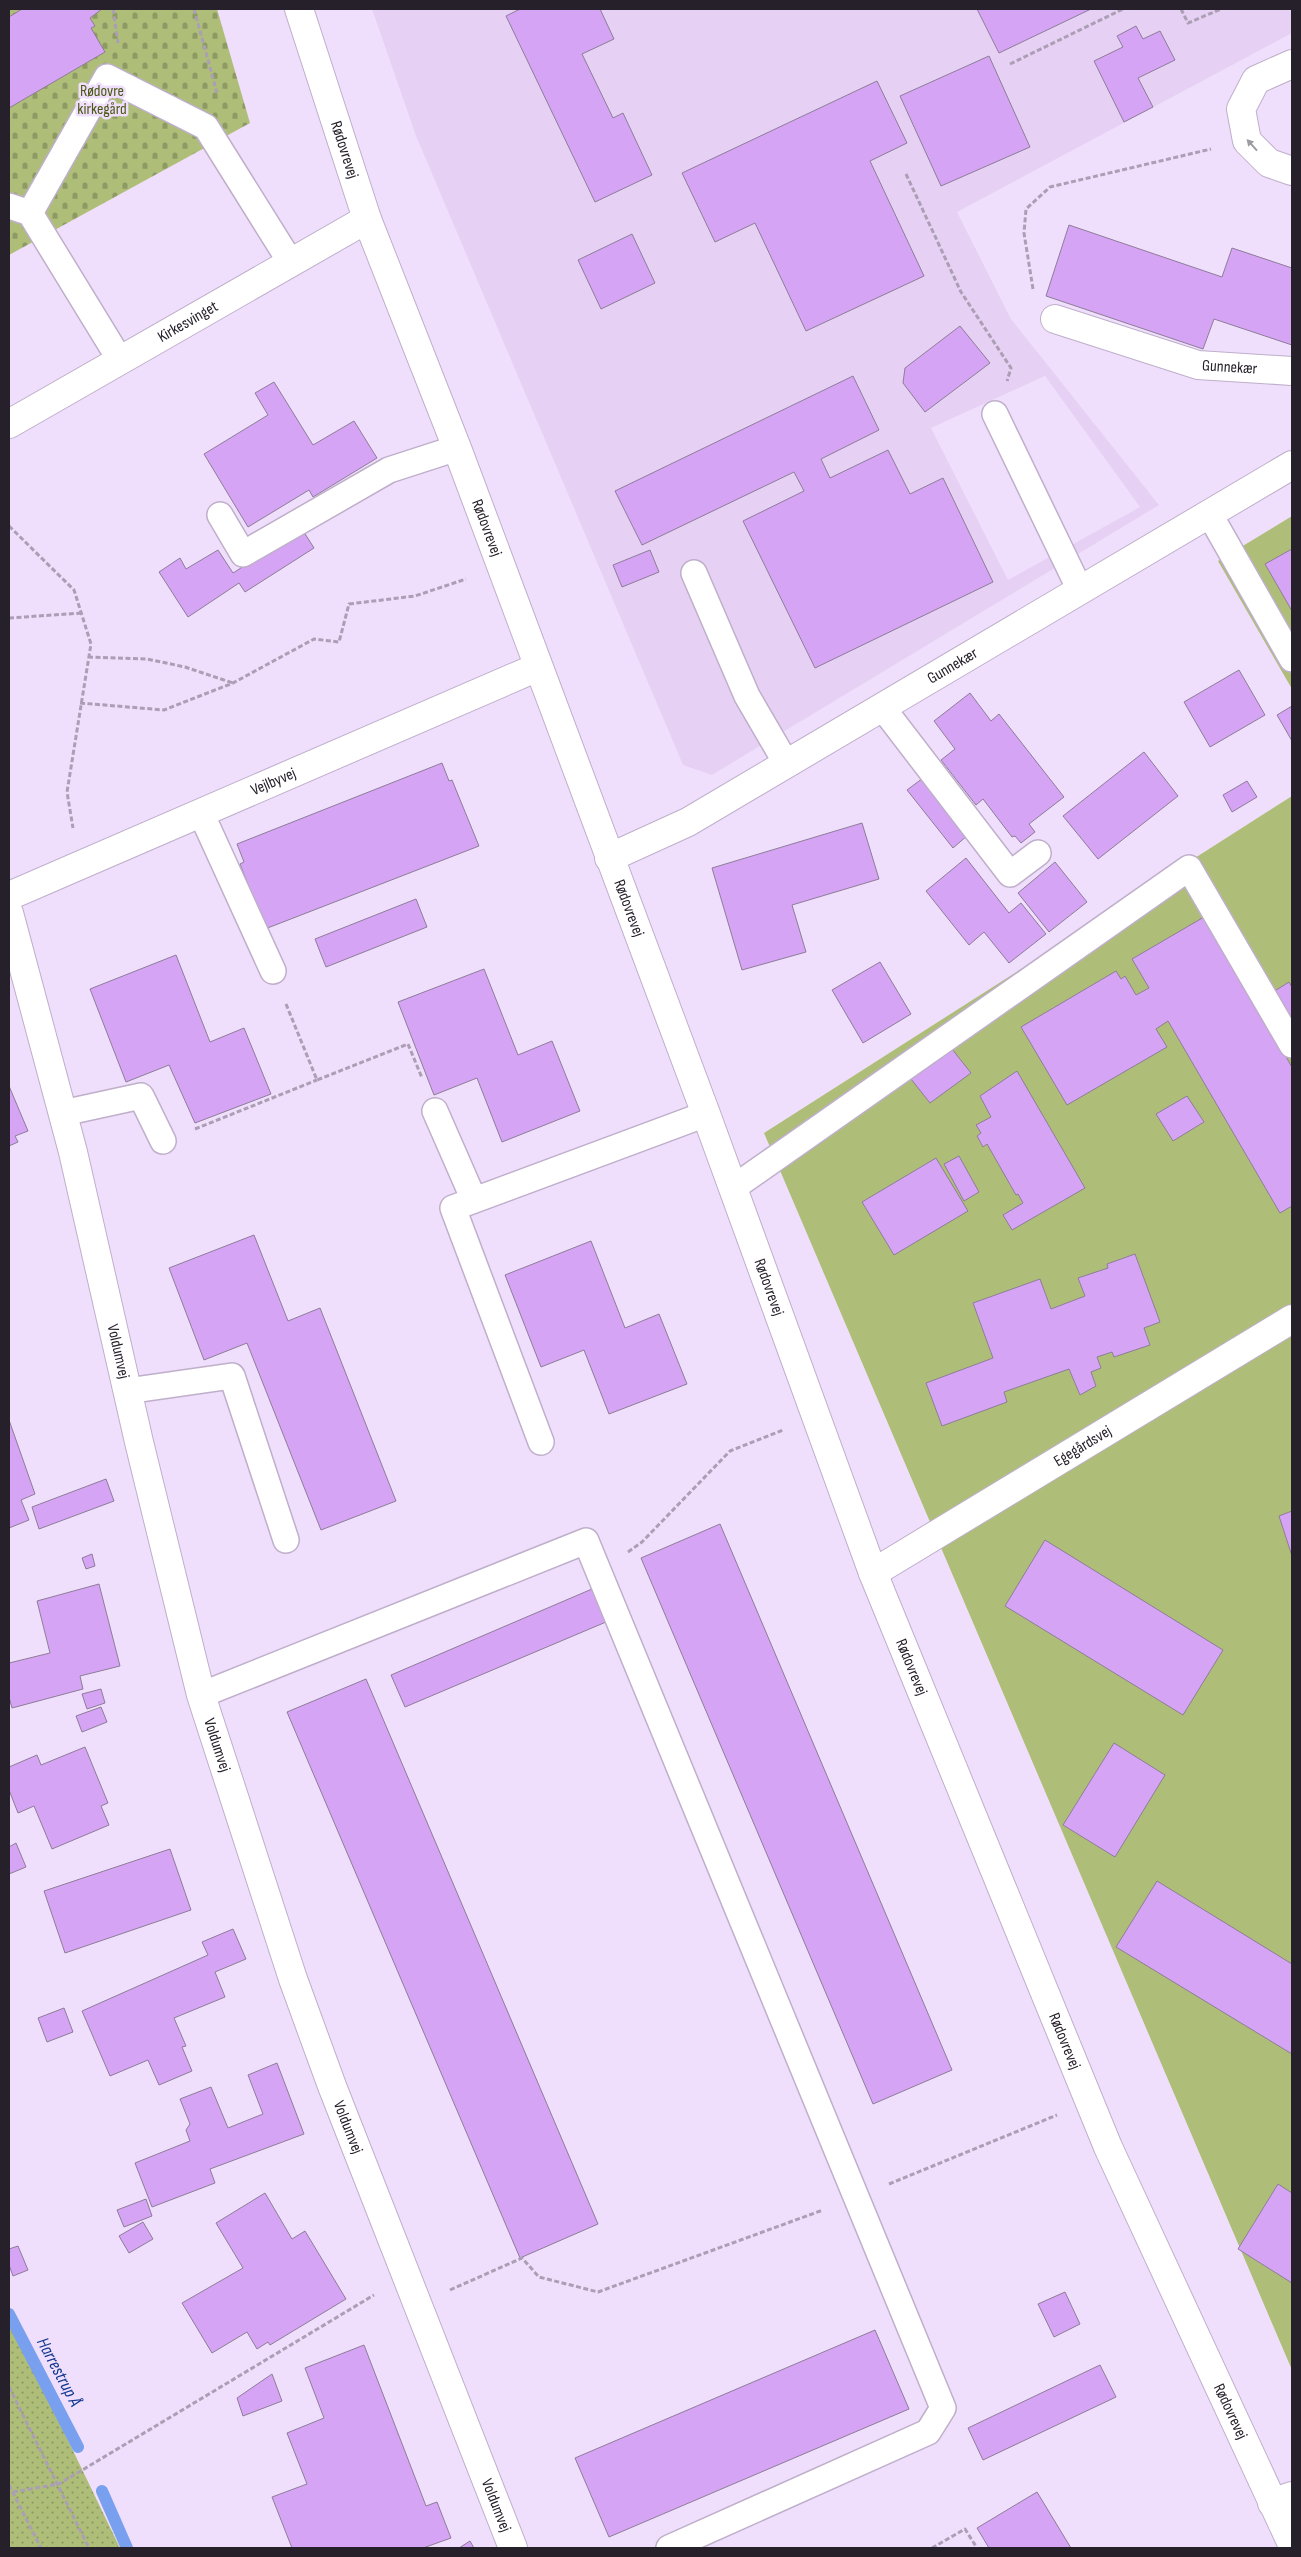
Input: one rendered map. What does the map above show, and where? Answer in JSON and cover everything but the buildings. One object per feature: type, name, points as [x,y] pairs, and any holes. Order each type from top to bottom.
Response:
[{"type":"street","name":"Rødovrevej","points":[[299,9],[367,219],[457,448],[706,1114],[873,1573],[1089,2102],[1282,2499],[1292,2544]]},
{"type":"street","points":[[1292,64],[1256,80],[1241,109],[1247,140],[1269,163],[1292,171]]},
{"type":"street","name":"Kirkesvinget","points":[[9,424],[367,219]]},
{"type":"street","name":"Gunnekær","points":[[1055,319],[1198,365],[1292,371]]},
{"type":"street","name":"Gunnekær","points":[[609,858],[688,822],[1292,465]]},
{"type":"street","name":"Vejlbyvej","points":[[9,896],[538,667]]},
{"type":"street","name":"Voldumvej","points":[[9,913],[63,1113],[127,1391],[201,1695],[293,1979],[332,2086],[513,2548]]},
{"type":"street","name":"Egegårdsvej","points":[[873,1573],[1292,1320]]},
{"type":"lane","points":[[120,360],[19,209],[106,77],[206,127],[290,263]]},
{"type":"lane","points":[[994,414],[1080,590]]},
{"type":"lane","points":[[220,515],[243,554],[389,470],[457,448]]},
{"type":"lane","points":[[1210,514],[1292,659]]},
{"type":"lane","points":[[694,573],[747,696],[786,763]]},
{"type":"lane","points":[[882,707],[1010,874],[1038,853]]},
{"type":"lane","points":[[201,813],[273,971]]},
{"type":"lane","points":[[732,1188],[1189,868],[1292,1045]]},
{"type":"lane","points":[[63,1113],[141,1096],[163,1141]]},
{"type":"lane","points":[[434,1111],[474,1200]]},
{"type":"lane","points":[[541,1442],[453,1208],[706,1114]]},
{"type":"lane","points":[[127,1391],[232,1376],[286,1540]]},
{"type":"lane","points":[[201,1695],[586,1542],[943,2408],[928,2432],[670,2548]]},
{"type":"path","points":[[194,9],[220,102],[206,127]]},
{"type":"path","points":[[1010,64],[1123,9]]},
{"type":"path","points":[[1181,9],[1188,23],[1221,9]]},
{"type":"path","points":[[1055,319],[1034,295],[1024,234],[1026,209],[1050,187],[1247,140]]},
{"type":"path","points":[[906,174],[961,292],[1012,368],[994,414]]},
{"type":"path","points":[[9,526],[74,590],[91,644],[67,792],[80,865]]},
{"type":"path","points":[[80,703],[164,710],[233,683],[314,639],[339,642],[349,604],[415,596],[501,567]]},
{"type":"path","points":[[9,618],[82,614]]},
{"type":"path","points":[[88,656],[147,659],[185,667],[233,683]]},
{"type":"path","points":[[273,971],[317,1080]]},
{"type":"path","points":[[163,1141],[408,1044],[434,1111]]},
{"type":"path","points":[[599,1573],[642,1542],[730,1451],[816,1416]]},
{"type":"path","points":[[417,2304],[522,2258],[539,2277],[598,2292],[855,2198],[1089,2102]]},
{"type":"path","points":[[13,2492],[59,2484],[407,2276]]},
{"type":"path","points":[[9,2388],[59,2484],[89,2548]]},
{"type":"path","points":[[9,2485],[41,2548]]},
{"type":"path","points":[[932,2548],[964,2529],[977,2548]]},
{"type":"shaded area","points":[[372,9],[1292,9],[1292,33],[957,212],[1011,319],[1159,505],[712,775],[683,765],[416,136]],"holes":[[[1045,376],[1140,507],[1008,580],[931,428]]]},
{"type":"green space","name":"Rødovre kirkegård","points":[[9,9],[217,9],[250,123],[9,255]]},
{"type":"green space","points":[[1292,516],[1292,689],[1218,561]]},
{"type":"green space","points":[[1292,796],[1292,2370],[764,1133]]},
{"type":"green space","points":[[9,2318],[120,2548],[9,2548]]},
{"type":"waterway","name":"Harrestrup Å","points":[[9,2314],[78,2447]]},
{"type":"waterway","name":"Harrestrup Å","points":[[102,2491],[127,2548]]}]
